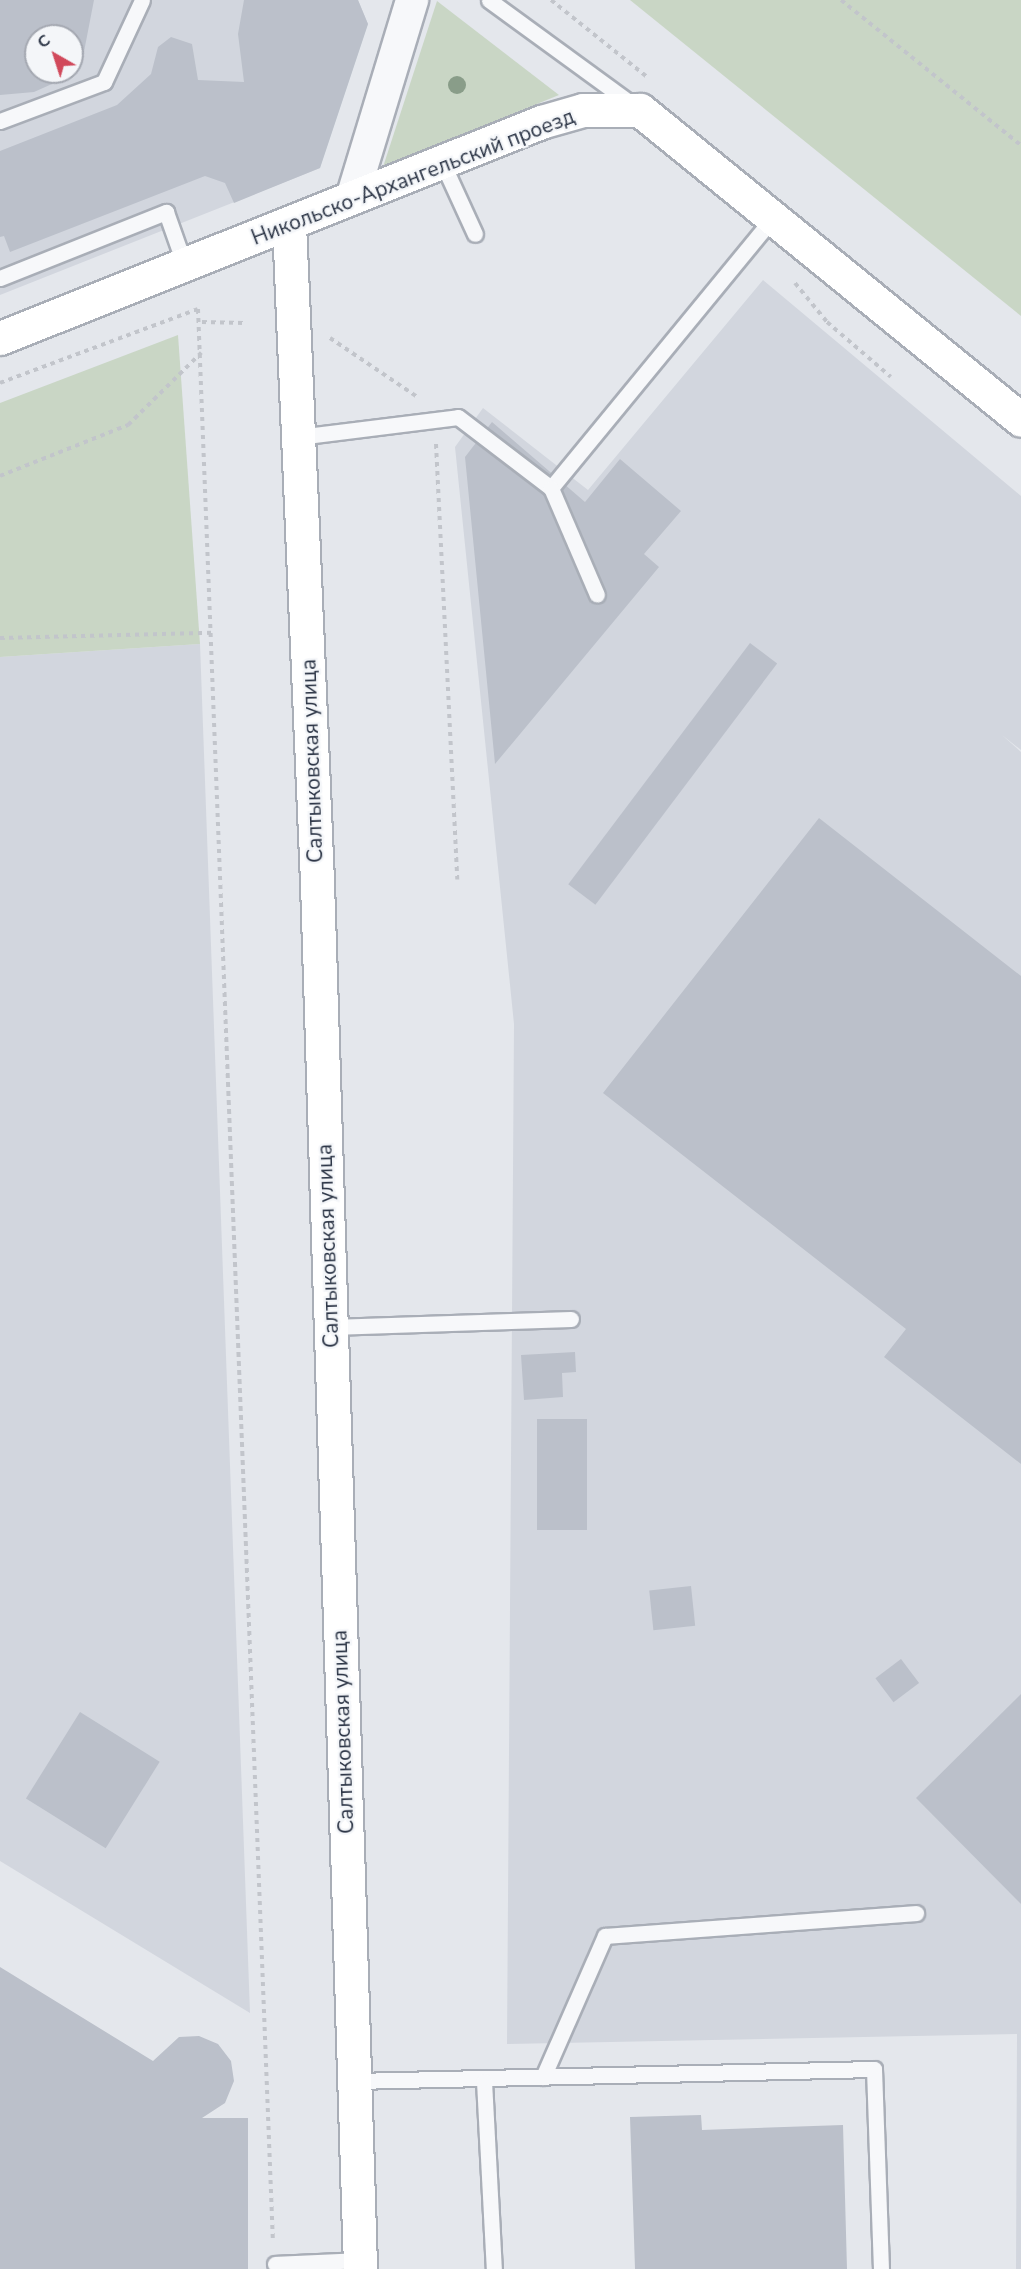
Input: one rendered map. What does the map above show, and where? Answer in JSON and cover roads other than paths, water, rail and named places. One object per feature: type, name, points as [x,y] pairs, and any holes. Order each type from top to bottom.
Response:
[{"type":"street","points":[[352,198],[412,0]]},
{"type":"street","name":"Никольско-Архангельский проезд","points":[[0,338],[442,162],[583,110],[640,110]]},
{"type":"street","points":[[640,110],[762,231],[1021,420]]},
{"type":"street","name":"Салтыковская улица","points":[[289,224],[331,1327],[360,2264]]},
{"type":"lane","points":[[0,122],[104,82],[142,0]]},
{"type":"lane","points":[[489,0],[640,110]]},
{"type":"lane","points":[[442,162],[475,234]]},
{"type":"lane","points":[[0,278],[166,212],[185,266]]},
{"type":"lane","points":[[551,488],[762,231]]},
{"type":"lane","points":[[298,436],[458,417],[551,488],[597,595]]},
{"type":"lane","points":[[331,1327],[570,1318]]},
{"type":"lane","points":[[543,2077],[604,1936],[916,1913]]},
{"type":"lane","points":[[354,2081],[484,2081],[543,2077],[874,2069],[881,2269]]},
{"type":"lane","points":[[484,2081],[494,2269]]},
{"type":"lane","points":[[274,2264],[360,2264]]}]
